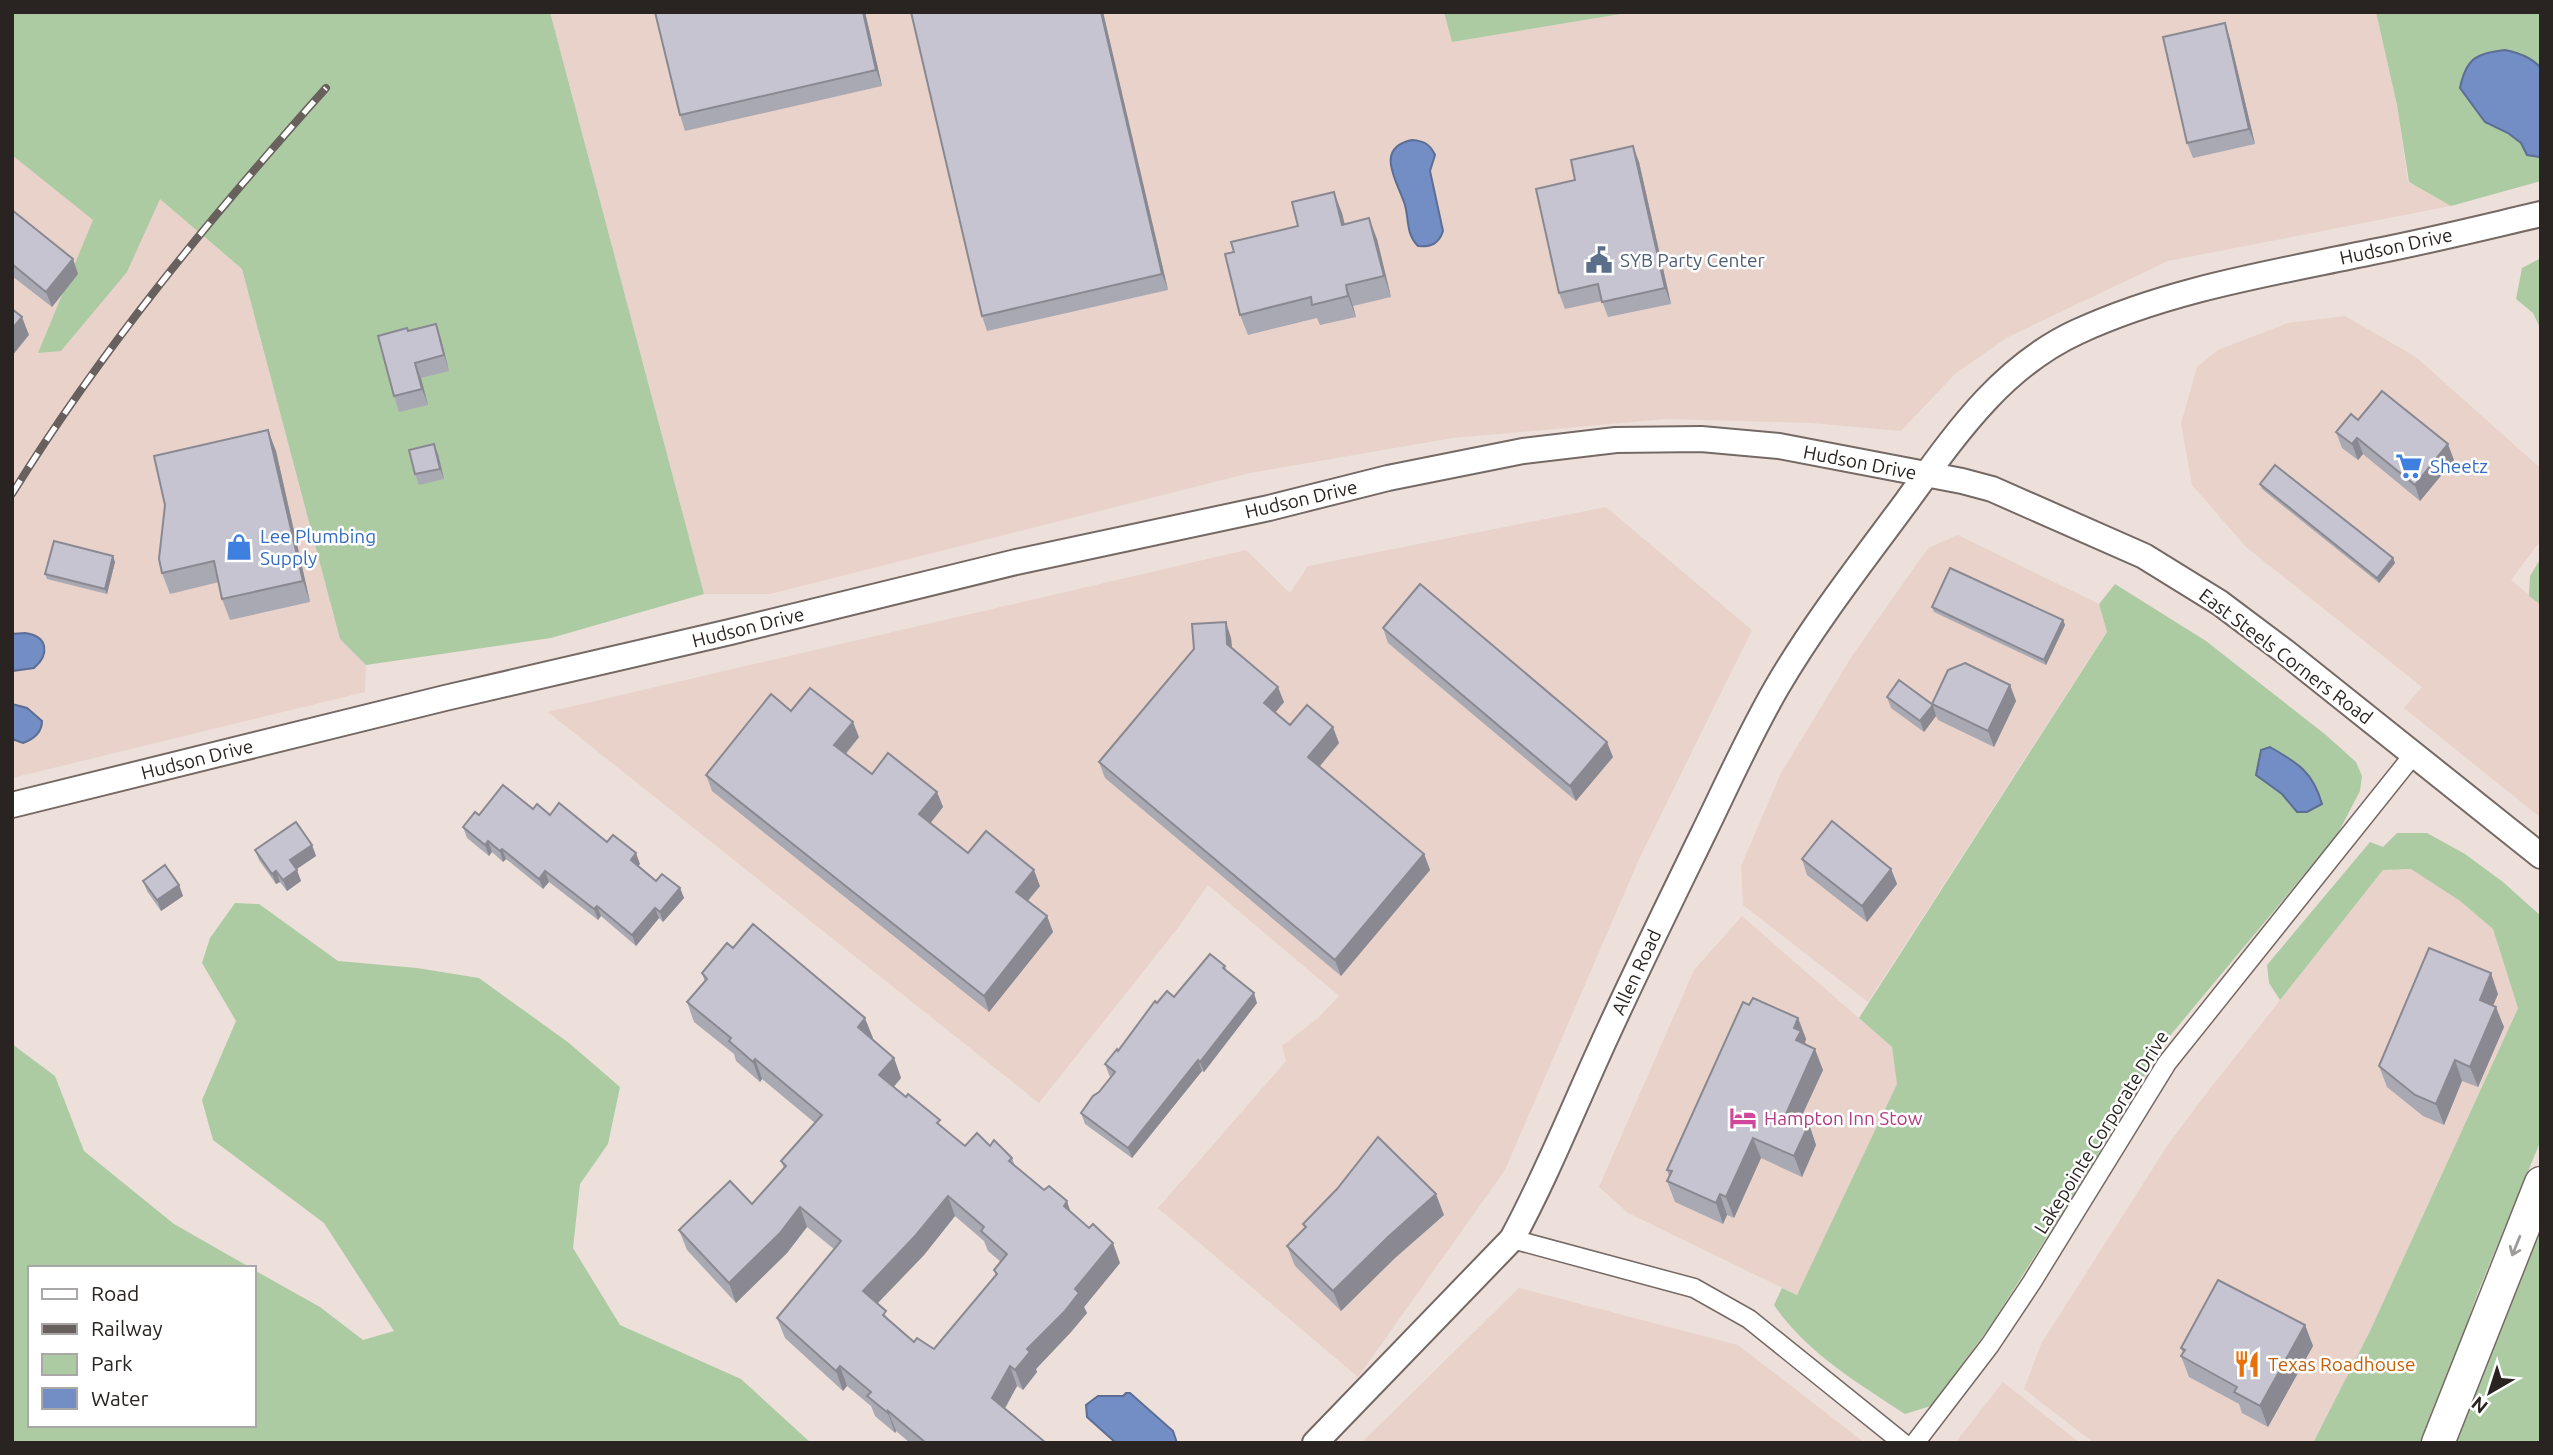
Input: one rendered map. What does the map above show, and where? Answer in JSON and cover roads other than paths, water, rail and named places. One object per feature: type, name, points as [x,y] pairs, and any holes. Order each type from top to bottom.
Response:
[{"type":"highway","points":[[2438,1443],[2541,1183]]},
{"type":"main road","name":"Hudson Drive","points":[[12,805],[445,698],[1016,562],[1269,508],[1388,478],[1523,451],[1616,440],[1701,439],[1779,446],[1926,474],[1993,390],[2020,366],[2078,331],[2145,305],[2248,277],[2385,250],[2541,214]]},
{"type":"main road","name":"East Steels Corners Road","points":[[1926,474],[1992,489],[2144,556],[2220,603],[2541,856]]},
{"type":"main road","name":"Allen Road","points":[[1315,1443],[1512,1239],[1615,1016],[1748,740],[1777,687],[1838,594],[1926,474]]},
{"type":"street","name":"Lakepointe Corporate Drive","points":[[1915,1443],[1990,1345],[2032,1282],[2167,1063],[2414,754]]},
{"type":"street","points":[[1512,1239],[1694,1288],[1749,1319],[1903,1443]]},
{"type":"water","points":[[2505,50],[2524,56],[2541,68],[2540,157],[2527,155],[2521,143],[2485,122],[2460,88],[2466,70],[2474,59],[2480,55]]},
{"type":"water","points":[[1412,140],[1426,144],[1435,155],[1430,171],[1443,231],[1437,242],[1427,246],[1418,246],[1411,237],[1405,205],[1391,167],[1393,150]]},
{"type":"water","points":[[25,633],[42,642],[43,657],[34,668],[12,671],[12,634]]},
{"type":"water","points":[[12,704],[27,708],[42,721],[37,735],[23,743],[12,739]]},
{"type":"water","points":[[2270,747],[2289,758],[2309,776],[2322,804],[2307,812],[2297,812],[2282,794],[2256,775],[2261,750]]},
{"type":"water","points":[[1130,1393],[1173,1431],[1177,1443],[1116,1443],[1087,1417],[1086,1405],[1098,1396],[1123,1396]]},
{"type":"railway","points":[[12,494],[83,387],[160,284],[326,88]]},
{"type":"place","name":"SYB Party Center","points":[[1599,260]]},
{"type":"place","name":"Sheetz","points":[[2409,466]]},
{"type":"place","name":"Lee Plumbing Supply","points":[[239,547]]},
{"type":"place","name":"Hampton Inn Stow","points":[[1743,1118]]},
{"type":"place","name":"Texas Roadhouse","points":[[2247,1364]]}]
